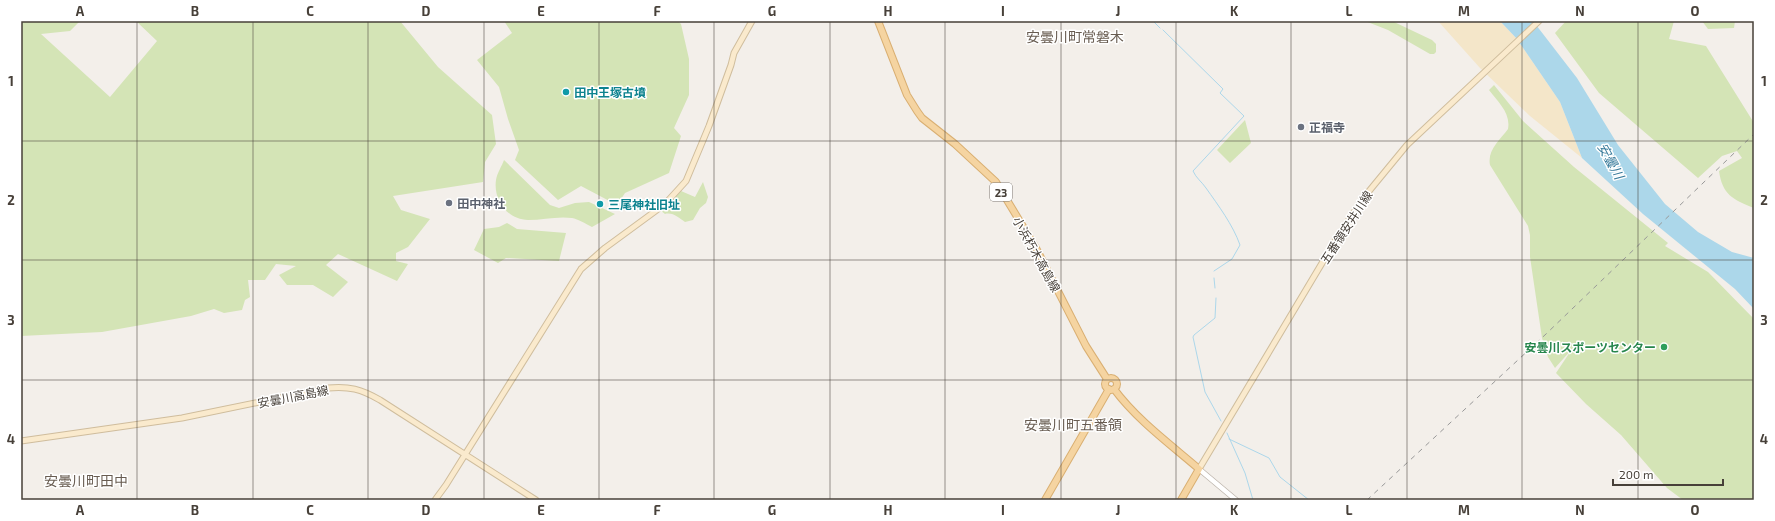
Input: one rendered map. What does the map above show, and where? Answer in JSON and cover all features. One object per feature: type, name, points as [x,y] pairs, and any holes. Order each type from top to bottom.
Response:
[{"type":"main road","points":[[435,500],[446,485],[581,269],[605,248],[665,204],[686,181],[732,65],[734,53],[752,21]]},
{"type":"main road","name":"小浜朽木高島線","points":[[878,21],[907,95],[917,111],[922,118],[955,144],[996,182],[1036,248],[1086,346],[1107,379],[1106,385],[1199,469]]},
{"type":"main road","name":"五番領安井川線","points":[[1199,469],[1351,216],[1391,162],[1428,125],[1539,21]]},
{"type":"main road","name":"小浜朽木高島線","points":[[1107,379],[1111,378],[1116,380],[1117,384],[1112,389]]},
{"type":"main road","name":"安曇川高島線","points":[[21,441],[182,418],[328,388],[346,387],[356,389],[375,397],[536,500]]},
{"type":"main road","points":[[1045,500],[1112,389]]},
{"type":"main road","points":[[1181,500],[1199,469]]},
{"type":"street","points":[[1199,469],[1236,500]]},
{"type":"green space","points":[[21,21],[80,21],[70,31],[41,34],[110,97],[157,41],[136,21],[400,21],[438,67],[492,115],[496,144],[485,162],[483,182],[393,196],[401,210],[430,219],[408,247],[396,253],[396,261],[408,264],[397,281],[338,254],[326,265],[348,282],[333,297],[313,285],[287,285],[279,275],[296,266],[276,264],[265,280],[248,280],[250,297],[245,300],[242,310],[224,313],[214,309],[191,316],[102,332],[21,336]]},
{"type":"green space","points":[[504,21],[678,21],[681,24],[689,59],[689,95],[674,128],[681,136],[669,173],[625,193],[617,205],[581,186],[558,200],[515,160],[519,150],[499,87],[477,60],[512,33]]},
{"type":"green space","points":[[1365,21],[1392,21],[1432,40],[1436,44],[1436,52],[1434,54],[1430,54],[1388,30]]},
{"type":"green space","points":[[1566,21],[1674,21],[1669,39],[1706,46],[1754,123],[1754,208],[1734,199],[1726,191],[1721,179],[1719,171],[1742,158],[1737,151],[1722,156],[1698,178],[1599,93],[1555,33]]},
{"type":"green space","points":[[1702,21],[1735,21],[1734,28],[1708,29]]},
{"type":"green space","name":"安曇川スポーツセンター","points":[[1494,85],[1523,121],[1574,167],[1668,243],[1665,246],[1708,272],[1754,319],[1754,500],[1683,500],[1667,488],[1621,435],[1586,404],[1556,373],[1572,349],[1555,368],[1548,357],[1542,338],[1530,257],[1530,235],[1528,226],[1490,165],[1490,155],[1492,150],[1508,129],[1508,118],[1506,113],[1489,90]]},
{"type":"green space","points":[[1245,120],[1251,143],[1230,163],[1217,150]]},
{"type":"green space","points":[[504,160],[550,205],[559,208],[575,203],[589,202],[615,214],[592,227],[572,218],[561,217],[528,220],[514,217],[503,208],[497,195],[497,175]]},
{"type":"green space","points":[[703,182],[708,197],[706,203],[700,208],[693,220],[685,222],[676,216],[665,214],[660,210],[681,191],[695,197]]},
{"type":"green space","points":[[507,223],[517,229],[566,233],[559,261],[506,258],[498,263],[474,250],[484,229],[499,227]]},
{"type":"sand","points":[[1438,21],[1500,21],[1517,39],[1560,102],[1582,158],[1530,116],[1480,68]]},
{"type":"water","name":"安曇川","points":[[1500,21],[1533,21],[1577,78],[1618,145],[1665,204],[1698,232],[1732,252],[1754,258],[1754,309],[1735,289],[1643,214],[1582,158],[1560,102],[1517,39]]},
{"type":"waterway","points":[[1153,21],[1160,28]]},
{"type":"waterway","points":[[1163,30],[1223,89],[1220,93],[1244,116],[1193,171],[1225,215],[1240,245],[1232,259],[1214,271]]},
{"type":"waterway","points":[[1214,278],[1215,288]]},
{"type":"waterway","points":[[1216,298],[1215,318],[1193,337],[1205,392],[1221,421]]},
{"type":"waterway","points":[[1227,433],[1245,473],[1253,500]]},
{"type":"waterway","points":[[1229,439],[1269,458],[1280,477],[1309,500]]},
{"type":"railway","points":[[1367,500],[1546,334],[1754,134]]},
{"type":"place","name":"田中王塚古墳","points":[[566,92]]},
{"type":"place","name":"正福寺","points":[[1301,127]]},
{"type":"place","name":"田中神社","points":[[449,203]]},
{"type":"place","name":"三尾神社旧址","points":[[600,204]]},
{"type":"place","name":"安曇川スポーツセンター","points":[[1664,347]]},
{"type":"district","name":"安曇川町常磐木","points":[[1075,36]]},
{"type":"district","name":"安曇川町五番領","points":[[1073,424]]},
{"type":"district","name":"安曇川町田中","points":[[86,480]]}]
